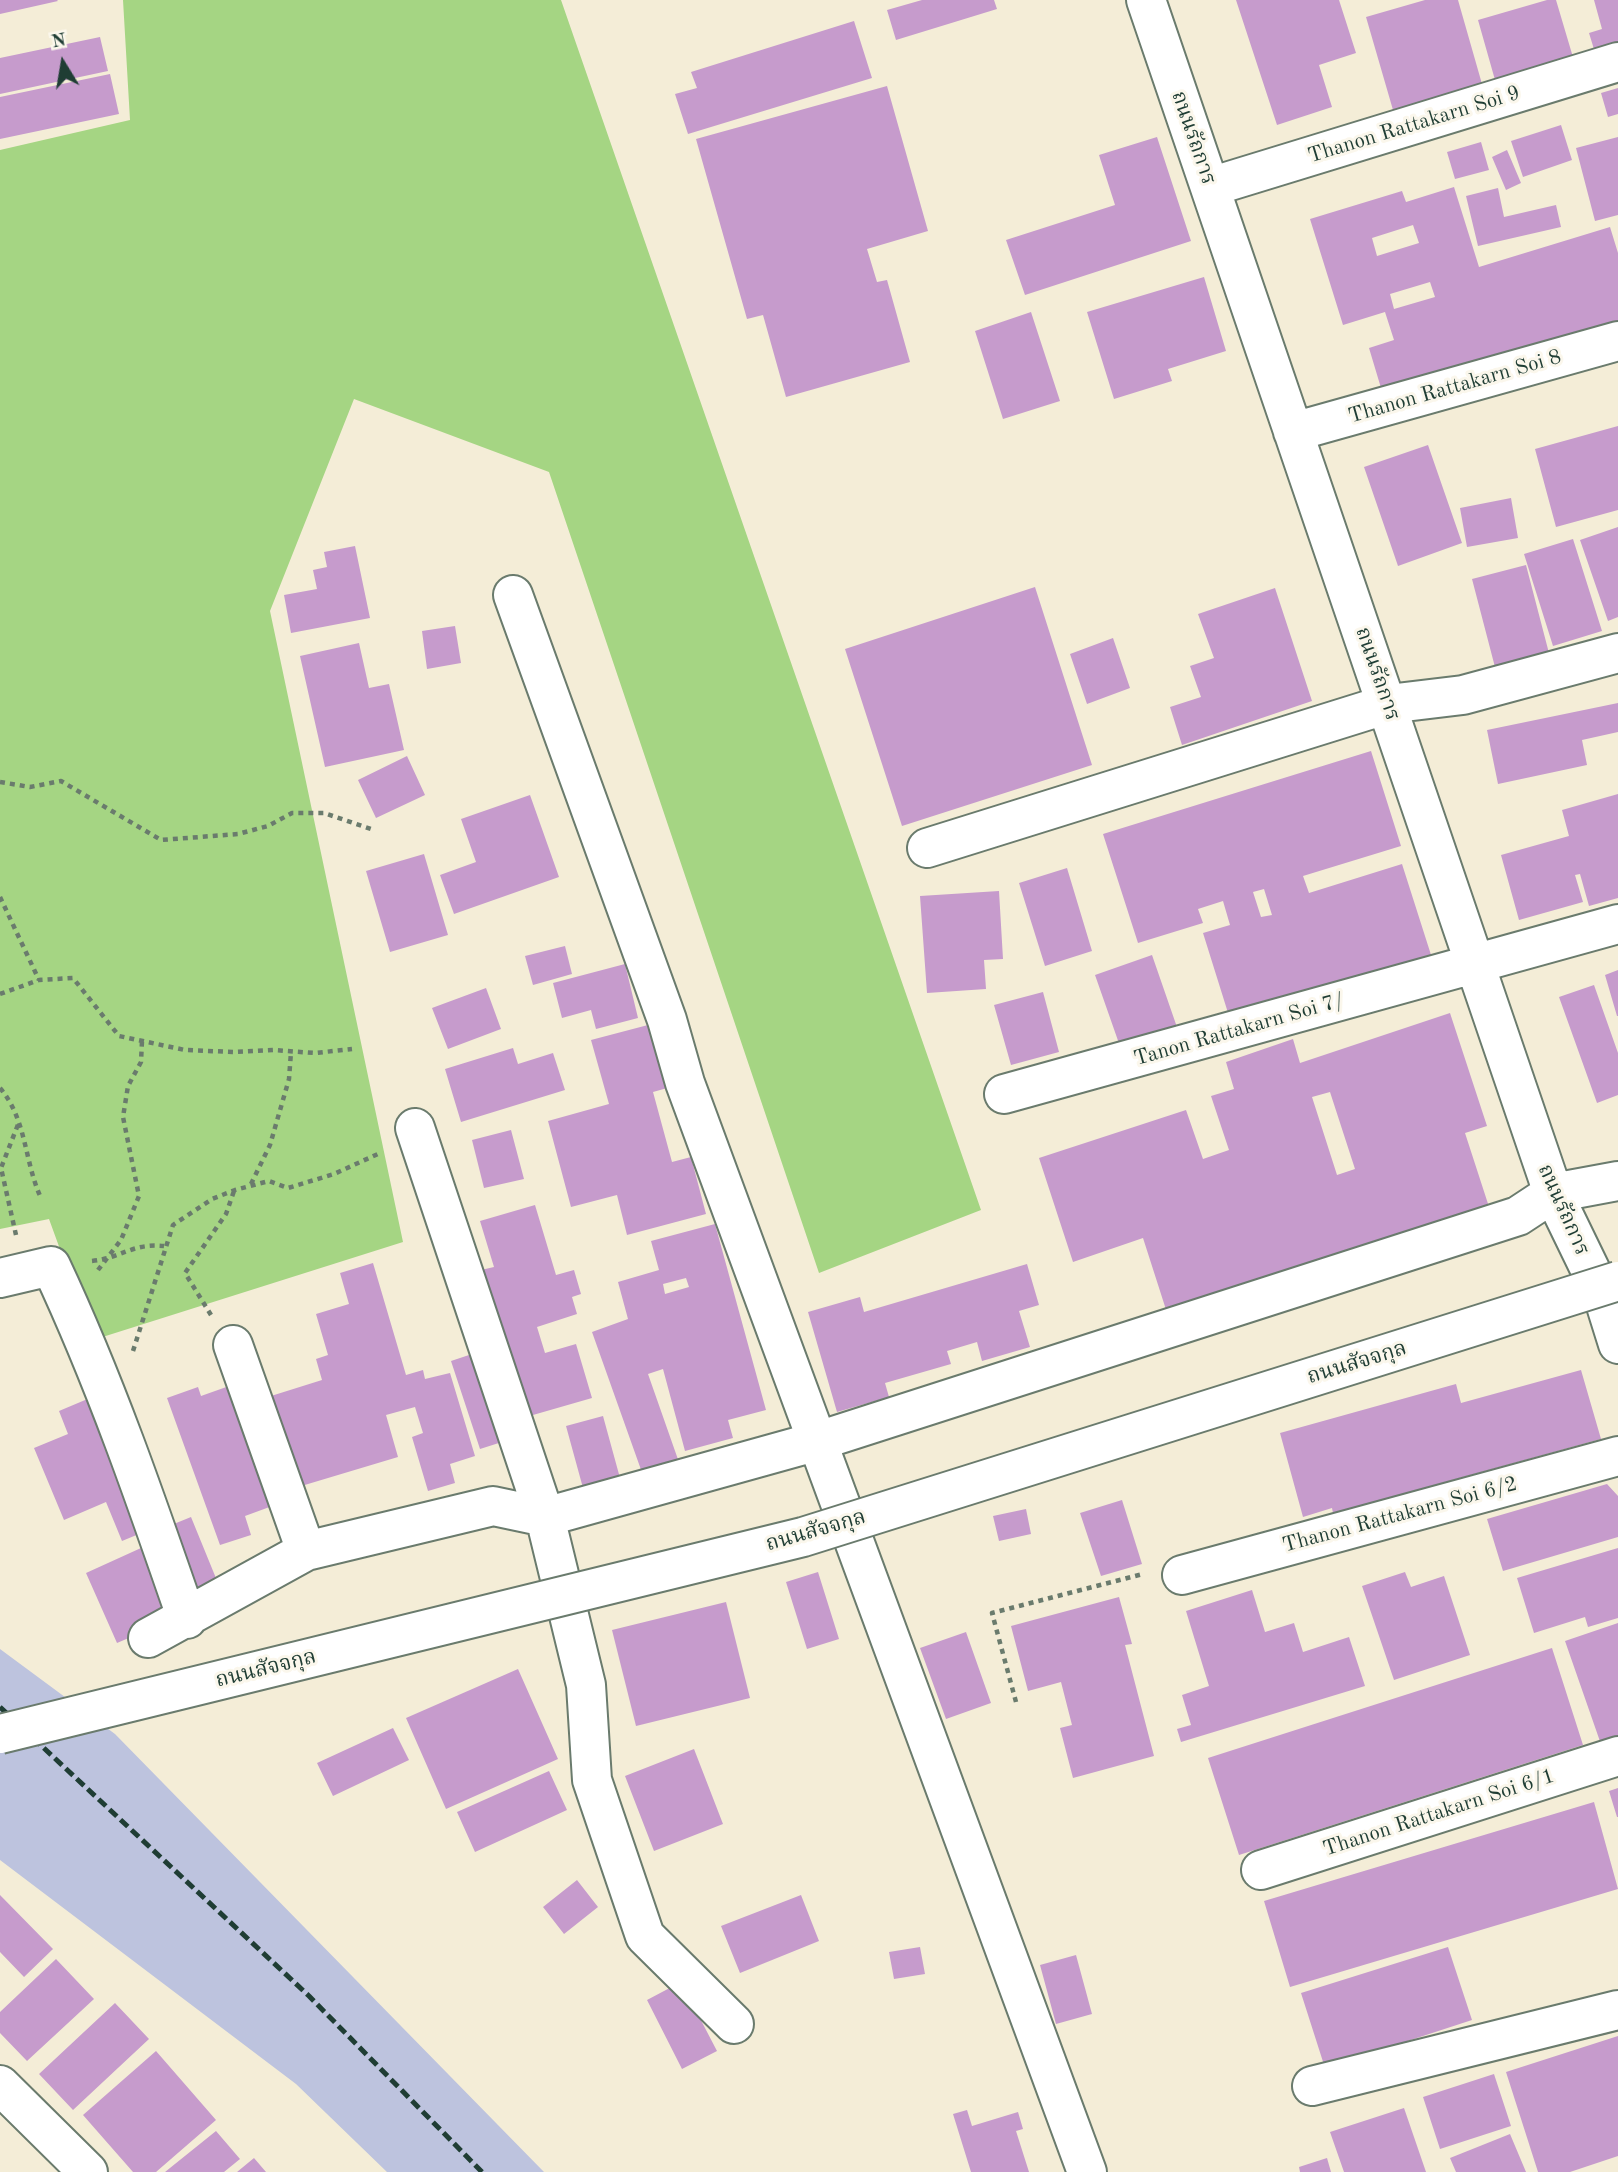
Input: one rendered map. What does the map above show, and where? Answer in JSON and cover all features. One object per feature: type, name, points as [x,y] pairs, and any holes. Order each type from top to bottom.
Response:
[{"type":"street","name":"ถนนรัถการ","points":[[1146,0],[1553,1193],[1613,1290],[1618,1344]]},
{"type":"street","name":"Thanon Rattakarn Soi 9","points":[[1210,187],[1618,62]]},
{"type":"street","name":"Thanon Rattakarn Soi 8","points":[[1293,432],[1618,341]]},
{"type":"street","points":[[513,595],[667,1020],[685,1083],[1087,2172]]},
{"type":"street","points":[[927,848],[1388,704],[1463,695],[1618,653]]},
{"type":"street","name":"Tanon Rattakarn Soi 7/","points":[[1004,1094],[1618,924]]},
{"type":"street","points":[[415,1128],[545,1517],[586,1685],[592,1780],[645,1936],[734,2024]]},
{"type":"street","points":[[148,1638],[187,1619],[306,1550],[494,1506],[545,1517],[818,1441],[1518,1216],[1553,1193],[1618,1181]]},
{"type":"street","points":[[0,1278],[51,1266],[79,1326],[132,1459],[187,1619]]},
{"type":"street","name":"ถนนสัจจกุล","points":[[0,1734],[803,1537],[1613,1290]]},
{"type":"street","points":[[233,1345],[306,1550]]},
{"type":"street","name":"Thanon Rattakarn Soi 6/2","points":[[1182,1575],[1618,1456]]},
{"type":"street","name":"Thanon Rattakarn Soi 6/1","points":[[1261,1870],[1618,1756]]},
{"type":"street","points":[[1312,2086],[1618,2010]]},
{"type":"street","points":[[0,2085],[88,2172]]},
{"type":"path","points":[[0,782],[30,787],[61,781],[161,841],[238,834],[268,826],[292,813],[324,813],[374,830]]},
{"type":"path","points":[[0,898],[39,980]]},
{"type":"path","points":[[0,994],[39,980],[73,978],[119,1036],[185,1050],[315,1053],[352,1049]]},
{"type":"path","points":[[79,1326],[87,1283],[121,1240],[139,1196],[123,1116],[128,1086],[141,1062],[142,1041]]},
{"type":"path","points":[[251,1185],[271,1145],[289,1079],[291,1052]]},
{"type":"path","points":[[0,1088],[14,1104],[31,1176],[41,1198]]},
{"type":"path","points":[[19,1122],[1,1168],[6,1202],[18,1241],[51,1266],[107,1260],[142,1244],[164,1246]]},
{"type":"path","points":[[131,1355],[164,1246],[173,1225],[212,1199],[235,1190],[269,1181],[288,1188],[334,1174],[370,1159],[415,1128]]},
{"type":"path","points":[[233,1345],[185,1273],[226,1214],[235,1190]]},
{"type":"path","points":[[1016,1702],[992,1613],[1137,1574],[1182,1575]]},
{"type":"shaded area","points":[[0,1649],[115,1734],[544,2172],[387,2172],[296,2084],[0,1860]]},
{"type":"green space","points":[[123,0],[561,0],[981,1210],[819,1273],[549,472],[354,399],[270,611],[403,1242],[93,1340],[49,1219],[0,1229],[0,150],[130,120]]},
{"type":"building","points":[[0,0],[57,0],[58,1],[0,14]]},
{"type":"building","points":[[922,0],[994,0],[997,9],[896,40],[887,10]]},
{"type":"building","points":[[1236,0],[1339,0],[1356,53],[1319,65],[1332,107],[1277,125]]},
{"type":"building","points":[[1425,0],[1458,0],[1482,84],[1393,110],[1366,17]]},
{"type":"building","points":[[1547,0],[1556,0],[1575,64],[1497,87],[1478,20]]},
{"type":"building","points":[[1594,0],[1618,0],[1618,53],[1597,59],[1589,33],[1602,29]]},
{"type":"building","points":[[854,21],[872,78],[688,134],[675,94],[697,88],[691,72]]},
{"type":"building","points":[[100,37],[108,71],[0,94],[0,58]]},
{"type":"building","points":[[110,74],[119,114],[0,139],[0,97]]},
{"type":"building","points":[[887,86],[928,231],[867,249],[877,282],[887,280],[910,362],[786,397],[763,315],[747,319],[696,139]]},
{"type":"building","points":[[1618,88],[1618,114],[1608,117],[1601,93]]},
{"type":"building","points":[[1561,125],[1572,160],[1523,177],[1511,141]]},
{"type":"building","points":[[1157,137],[1191,241],[1025,295],[1006,240],[1115,205],[1099,155]]},
{"type":"building","points":[[1618,137],[1618,215],[1595,221],[1576,148]]},
{"type":"building","points":[[1481,142],[1489,170],[1455,179],[1447,152]]},
{"type":"building","points":[[1507,150],[1521,183],[1506,190],[1492,157]]},
{"type":"building","points":[[1454,187],[1479,267],[1610,227],[1618,253],[1618,327],[1384,398],[1369,348],[1394,340],[1385,312],[1343,325],[1310,219],[1402,191],[1406,202]],"holes":[[[1413,225],[1419,243],[1377,256],[1372,238]],[[1430,282],[1435,297],[1394,309],[1390,294]]]},
{"type":"building","points":[[1498,188],[1504,217],[1556,205],[1561,227],[1478,246],[1466,196]]},
{"type":"building","points":[[1204,277],[1226,351],[1168,369],[1172,381],[1114,399],[1087,312]]},
{"type":"building","points":[[1031,312],[1060,401],[1003,419],[975,331]]},
{"type":"building","points":[[1618,426],[1618,510],[1556,527],[1535,449]]},
{"type":"building","points":[[1428,445],[1462,543],[1398,566],[1364,467]]},
{"type":"building","points":[[1511,498],[1518,538],[1467,547],[1460,508]]},
{"type":"building","points":[[1618,527],[1618,617],[1608,621],[1580,540]]},
{"type":"building","points":[[1573,539],[1602,631],[1553,646],[1524,554]]},
{"type":"building","points":[[355,546],[370,618],[291,633],[284,595],[317,589],[313,570],[327,567],[324,552]]},
{"type":"building","points":[[1526,565],[1550,657],[1496,671],[1472,579]]},
{"type":"building","points":[[1035,587],[1092,765],[902,826],[845,649]]},
{"type":"building","points":[[1275,588],[1312,701],[1182,745],[1170,707],[1201,697],[1190,666],[1214,658],[1198,614]]},
{"type":"building","points":[[455,626],[461,663],[427,669],[422,631]]},
{"type":"building","points":[[1113,638],[1130,688],[1087,704],[1070,654]]},
{"type":"building","points":[[359,643],[369,688],[389,684],[404,750],[325,767],[300,656]]},
{"type":"building","points":[[1618,703],[1618,732],[1582,740],[1587,765],[1498,784],[1487,730]]},
{"type":"building","points":[[1371,751],[1401,846],[1303,876],[1309,893],[1402,864],[1432,958],[1234,1032],[1203,933],[1230,925],[1223,901],[1198,909],[1203,923],[1138,943],[1103,834]],"holes":[[[1264,889],[1272,915],[1261,917],[1253,892]]]},
{"type":"building","points":[[407,756],[425,795],[376,818],[358,780]]},
{"type":"building","points":[[1618,794],[1618,898],[1589,906],[1580,874],[1575,875],[1583,902],[1519,920],[1501,855],[1569,836],[1562,810]]},
{"type":"building","points":[[530,795],[559,877],[454,914],[440,875],[476,862],[461,819]]},
{"type":"building","points":[[424,854],[448,935],[390,952],[366,871]]},
{"type":"building","points":[[1067,868],[1092,951],[1045,966],[1019,883]]},
{"type":"building","points":[[999,891],[1003,959],[984,960],[986,989],[927,993],[920,896]]},
{"type":"building","points":[[565,946],[572,974],[533,985],[525,956]]},
{"type":"building","points":[[1152,955],[1179,1033],[1122,1052],[1095,975]]},
{"type":"building","points":[[625,964],[638,1018],[596,1029],[591,1010],[562,1018],[553,983]]},
{"type":"building","points":[[1618,970],[1618,1016],[1617,1016],[1605,975]]},
{"type":"building","points":[[1594,985],[1618,1053],[1618,1095],[1597,1103],[1559,997]]},
{"type":"building","points":[[486,988],[501,1029],[448,1049],[432,1008]]},
{"type":"building","points":[[1043,992],[1059,1052],[1011,1065],[994,1005]]},
{"type":"building","points":[[1450,1013],[1487,1126],[1465,1133],[1491,1213],[1169,1319],[1143,1238],[1073,1262],[1039,1158],[1186,1110],[1203,1159],[1229,1150],[1211,1096],[1234,1089],[1226,1062],[1293,1039],[1300,1063]],"holes":[[[1330,1092],[1355,1169],[1337,1175],[1312,1097]]]},
{"type":"building","points":[[667,1020],[685,1083],[653,1092],[672,1162],[691,1157],[706,1214],[627,1235],[617,1195],[571,1207],[548,1121],[609,1104],[591,1040]]},
{"type":"building","points":[[513,1048],[518,1064],[553,1053],[565,1090],[461,1122],[445,1069]]},
{"type":"building","points":[[511,1130],[524,1179],[484,1188],[472,1140]]},
{"type":"building","points":[[535,1205],[556,1275],[574,1270],[581,1294],[572,1297],[577,1314],[537,1327],[545,1353],[576,1344],[592,1398],[526,1417],[481,1270],[494,1267],[480,1221]]},
{"type":"building","points":[[715,1224],[766,1410],[728,1420],[733,1438],[685,1451],[663,1369],[648,1374],[681,1468],[645,1481],[592,1332],[628,1319],[618,1282],[659,1270],[651,1241]],"holes":[[[686,1278],[689,1287],[665,1294],[663,1284]]]},
{"type":"building","points":[[373,1263],[406,1375],[423,1370],[425,1379],[450,1373],[475,1456],[450,1464],[455,1483],[428,1491],[412,1437],[423,1433],[415,1407],[386,1415],[398,1457],[298,1487],[271,1396],[322,1380],[316,1359],[328,1355],[316,1314],[349,1304],[340,1273]]},
{"type":"building","points":[[1027,1264],[1039,1305],[1019,1311],[1030,1347],[982,1361],[977,1342],[947,1351],[951,1364],[885,1383],[889,1397],[837,1412],[808,1312],[860,1297],[864,1312]]},
{"type":"building","points":[[472,1354],[502,1442],[480,1449],[451,1361]]},
{"type":"building","points":[[1581,1370],[1601,1439],[1333,1513],[1332,1508],[1303,1517],[1280,1433],[1456,1384],[1461,1403]]},
{"type":"building","points":[[232,1385],[275,1505],[245,1516],[251,1535],[220,1545],[167,1398],[198,1387],[201,1396]]},
{"type":"building","points":[[97,1395],[151,1529],[122,1541],[106,1502],[64,1520],[34,1448],[68,1434],[59,1411]]},
{"type":"building","points":[[603,1416],[620,1478],[583,1488],[566,1426]]},
{"type":"building","points":[[1607,1484],[1618,1496],[1618,1537],[1503,1571],[1487,1519]]},
{"type":"building","points":[[1122,1500],[1142,1564],[1101,1576],[1080,1513]]},
{"type":"building","points":[[1026,1509],[1031,1534],[999,1541],[993,1516]]},
{"type":"building","points":[[191,1517],[220,1588],[193,1600],[164,1528]]},
{"type":"building","points":[[141,1548],[173,1619],[117,1643],[86,1573]]},
{"type":"building","points":[[1618,1548],[1618,1618],[1588,1627],[1585,1617],[1534,1633],[1517,1578]]},
{"type":"building","points":[[818,1572],[839,1639],[807,1649],[786,1582]]},
{"type":"building","points":[[1405,1572],[1411,1587],[1444,1576],[1470,1655],[1394,1680],[1362,1586]]},
{"type":"building","points":[[1252,1590],[1265,1632],[1294,1623],[1303,1652],[1349,1637],[1365,1686],[1181,1742],[1177,1729],[1191,1725],[1182,1695],[1209,1686],[1186,1611]]},
{"type":"building","points":[[1119,1597],[1132,1644],[1125,1645],[1154,1756],[1073,1778],[1060,1728],[1072,1725],[1061,1682],[1028,1691],[1011,1626]]},
{"type":"building","points":[[726,1602],[750,1698],[636,1726],[612,1630]]},
{"type":"building","points":[[1618,1623],[1618,1744],[1603,1750],[1565,1641]]},
{"type":"building","points":[[966,1632],[991,1703],[946,1719],[920,1648]]},
{"type":"building","points":[[1552,1648],[1583,1745],[1239,1855],[1208,1758]]},
{"type":"building","points":[[518,1669],[558,1759],[446,1809],[406,1718]]},
{"type":"building","points":[[393,1728],[409,1760],[333,1796],[317,1763]]},
{"type":"building","points":[[694,1749],[723,1824],[654,1851],[625,1776]]},
{"type":"building","points":[[549,1771],[567,1810],[475,1852],[457,1812]]},
{"type":"building","points":[[1618,1788],[1618,1817],[1617,1817],[1609,1791]]},
{"type":"building","points":[[1594,1802],[1618,1889],[1290,1987],[1264,1901]]},
{"type":"building","points":[[577,1880],[598,1907],[564,1934],[543,1907]]},
{"type":"building","points":[[0,1895],[53,1949],[24,1977],[0,1952]]},
{"type":"building","points":[[801,1895],[819,1941],[740,1973],[721,1926]]},
{"type":"building","points":[[920,1947],[925,1974],[894,1979],[889,1952]]},
{"type":"building","points":[[1448,1947],[1472,2020],[1325,2068],[1301,1993]]},
{"type":"building","points":[[1076,1955],[1092,2014],[1056,2024],[1040,1965]]},
{"type":"building","points":[[56,1959],[94,1999],[27,2061],[0,2033],[0,2012]]},
{"type":"building","points":[[681,1982],[717,2051],[682,2069],[647,2000]]},
{"type":"building","points":[[115,2003],[149,2039],[73,2110],[39,2074]]},
{"type":"building","points":[[1618,2036],[1618,2156],[1570,2172],[1538,2172],[1506,2072]]},
{"type":"building","points":[[156,2051],[216,2120],[156,2172],[133,2172],[83,2115]]},
{"type":"building","points":[[1494,2074],[1511,2126],[1440,2149],[1423,2097]]},
{"type":"building","points":[[1404,2108],[1426,2172],[1344,2172],[1330,2132]]},
{"type":"building","points":[[967,2110],[972,2126],[1018,2112],[1023,2129],[1016,2131],[1029,2172],[971,2172],[953,2114]]},
{"type":"building","points":[[216,2131],[240,2159],[224,2172],[165,2172]]},
{"type":"building","points":[[1510,2134],[1526,2172],[1456,2172],[1450,2158]]},
{"type":"building","points":[[254,2158],[266,2172],[237,2172]]},
{"type":"building","points":[[1327,2158],[1331,2172],[1300,2172],[1299,2167]]},
{"type":"railway","points":[[0,1707],[309,1996],[482,2172]]}]
